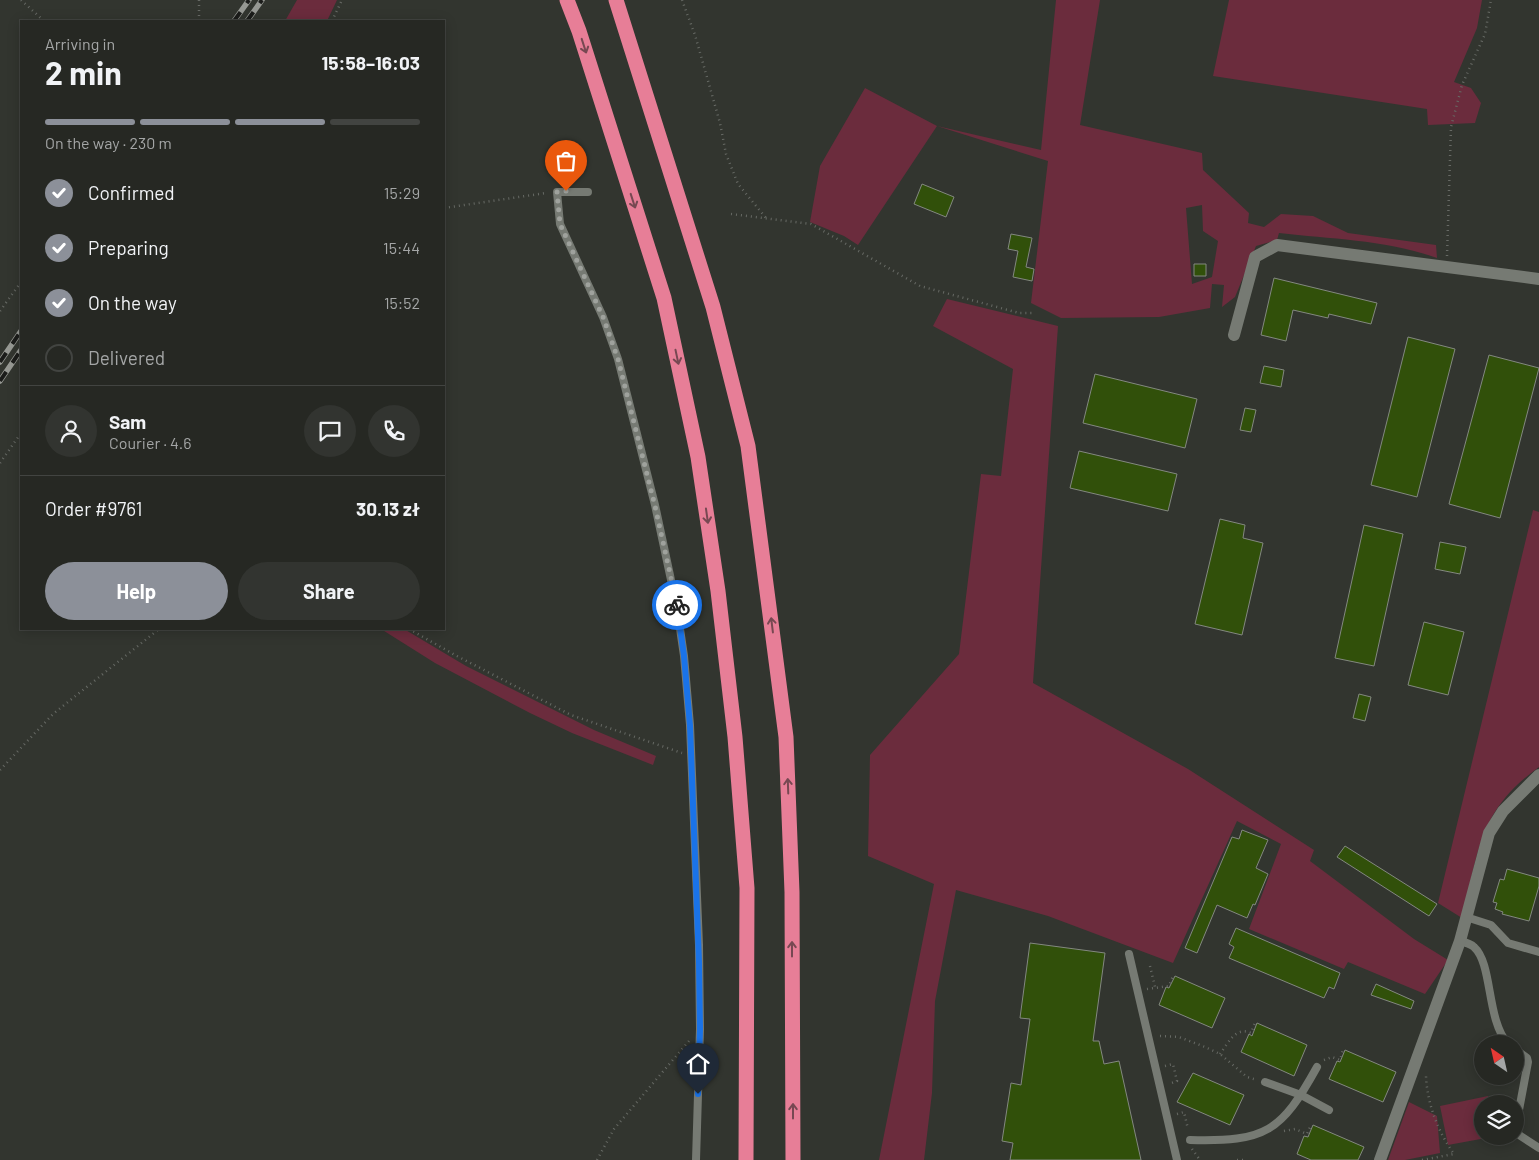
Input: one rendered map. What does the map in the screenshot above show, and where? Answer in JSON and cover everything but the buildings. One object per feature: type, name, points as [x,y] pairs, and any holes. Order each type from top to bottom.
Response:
[{"type":"highway","points":[[567,0],[579,31],[664,298],[698,457],[718,591],[735,737],[747,888],[746,1160]]},
{"type":"highway","points":[[616,0],[714,307],[748,446],[786,737],[792,892],[793,1160]]},
{"type":"street","points":[[1234,335],[1255,257],[1277,244],[1539,279]]},
{"type":"street","points":[[1380,1160],[1460,941],[1486,845],[1494,824],[1512,800],[1539,775]]},
{"type":"lane","points":[[588,192],[557,192],[560,224],[603,317],[618,359],[655,506],[680,627],[691,757],[700,1029],[696,1160]]},
{"type":"lane","points":[[1466,917],[1491,925],[1508,943],[1539,952]]},
{"type":"lane","points":[[1460,941],[1474,947],[1483,962],[1492,1010],[1501,1035]]},
{"type":"lane","points":[[1129,954],[1177,1160]]},
{"type":"lane","points":[[1524,1056],[1528,1062],[1524,1083]]},
{"type":"lane","points":[[1190,1140],[1235,1139],[1257,1135],[1276,1126],[1301,1095],[1317,1066]]},
{"type":"lane","points":[[1265,1082],[1301,1095],[1329,1110]]},
{"type":"lane","points":[[1524,1085],[1516,1126],[1519,1135],[1539,1148]]},
{"type":"path","points":[[21,0],[43,20]]},
{"type":"path","points":[[198,20],[199,0]]},
{"type":"path","points":[[332,20],[342,0]]},
{"type":"path","points":[[682,0],[703,62],[726,154],[738,184],[766,218]]},
{"type":"path","points":[[1447,267],[1451,126],[1462,86],[1485,34],[1491,0]]},
{"type":"path","points":[[445,208],[557,192]]},
{"type":"path","points":[[731,214],[811,224],[920,286],[1019,313],[1034,313]]},
{"type":"path","points":[[0,311],[20,283]]},
{"type":"path","points":[[0,463],[20,434]]},
{"type":"path","points":[[0,770],[53,714],[158,630]]},
{"type":"path","points":[[411,630],[571,715],[691,757]]},
{"type":"path","points":[[1150,966],[1155,988],[1169,986],[1173,976]]},
{"type":"path","points":[[1155,1034],[1161,1037],[1179,1037],[1220,1054],[1236,1033],[1243,1030],[1251,1033],[1255,1023]]},
{"type":"path","points":[[597,1160],[614,1129],[700,1029]]},
{"type":"path","points":[[1161,1060],[1162,1067],[1173,1064],[1177,1081],[1166,1085]]},
{"type":"path","points":[[1424,1160],[1454,1154],[1441,1136],[1439,1125],[1426,1091],[1426,1070]]},
{"type":"path","points":[[1173,1115],[1184,1112],[1190,1140]]},
{"type":"path","points":[[1280,1132],[1295,1129],[1307,1134],[1311,1125]]},
{"type":"path","points":[[1237,1160],[1247,1160]]},
{"type":"shaded area","points":[[297,0],[337,0],[327,20],[286,20]]},
{"type":"shaded area","points":[[1056,0],[1100,0],[1080,125],[1202,153],[1203,170],[1249,213],[1248,223],[1264,227],[1281,214],[1313,216],[1348,233],[1436,245],[1437,258],[1399,247],[1279,233],[1277,240],[1256,246],[1235,297],[1222,307],[1224,285],[1212,284],[1210,308],[1159,317],[1061,318],[1031,303],[1048,161],[937,126],[1041,150]],"holes":[[[1202,205],[1203,231],[1218,241],[1212,277],[1192,284],[1186,208]]]},
{"type":"shaded area","points":[[1229,0],[1482,0],[1477,28],[1454,82],[1471,88],[1481,103],[1475,123],[1428,125],[1427,109],[1213,76]]},
{"type":"shaded area","points":[[865,88],[937,126],[858,245],[844,236],[810,222],[820,166]]},
{"type":"shaded area","points":[[947,299],[1058,326],[1033,683],[1188,769],[1314,850],[1310,861],[1414,939],[1448,960],[1425,994],[1348,962],[1344,969],[1249,929],[1281,844],[1237,821],[1173,963],[1048,916],[956,890],[935,1001],[932,1093],[924,1160],[879,1160],[934,884],[868,856],[870,755],[959,654],[981,474],[1001,476],[1013,369],[933,326]]},
{"type":"shaded area","points":[[1533,510],[1539,512],[1539,767],[1519,783],[1492,816],[1478,852],[1462,918],[1438,903]]},
{"type":"shaded area","points":[[383,630],[406,630],[466,666],[594,730],[656,756],[653,765],[572,733],[435,663]]},
{"type":"shaded area","points":[[1474,1099],[1474,1140],[1448,1145],[1440,1106]]},
{"type":"shaded area","points":[[1409,1102],[1437,1116],[1440,1153],[1405,1160],[1388,1160]]},
{"type":"railway","points":[[235,20],[249,0]]},
{"type":"railway","points":[[248,20],[262,0]]},
{"type":"railway","points":[[0,362],[20,332]]},
{"type":"railway","points":[[0,381],[20,351]]},
{"type":"way so far","points":[[566,191],[557,192],[560,224],[603,317],[618,359],[655,506],[677,605]]},
{"type":"route","points":[[677,605],[684,656],[690,726],[699,962],[700,1029],[698,1094]]}]
